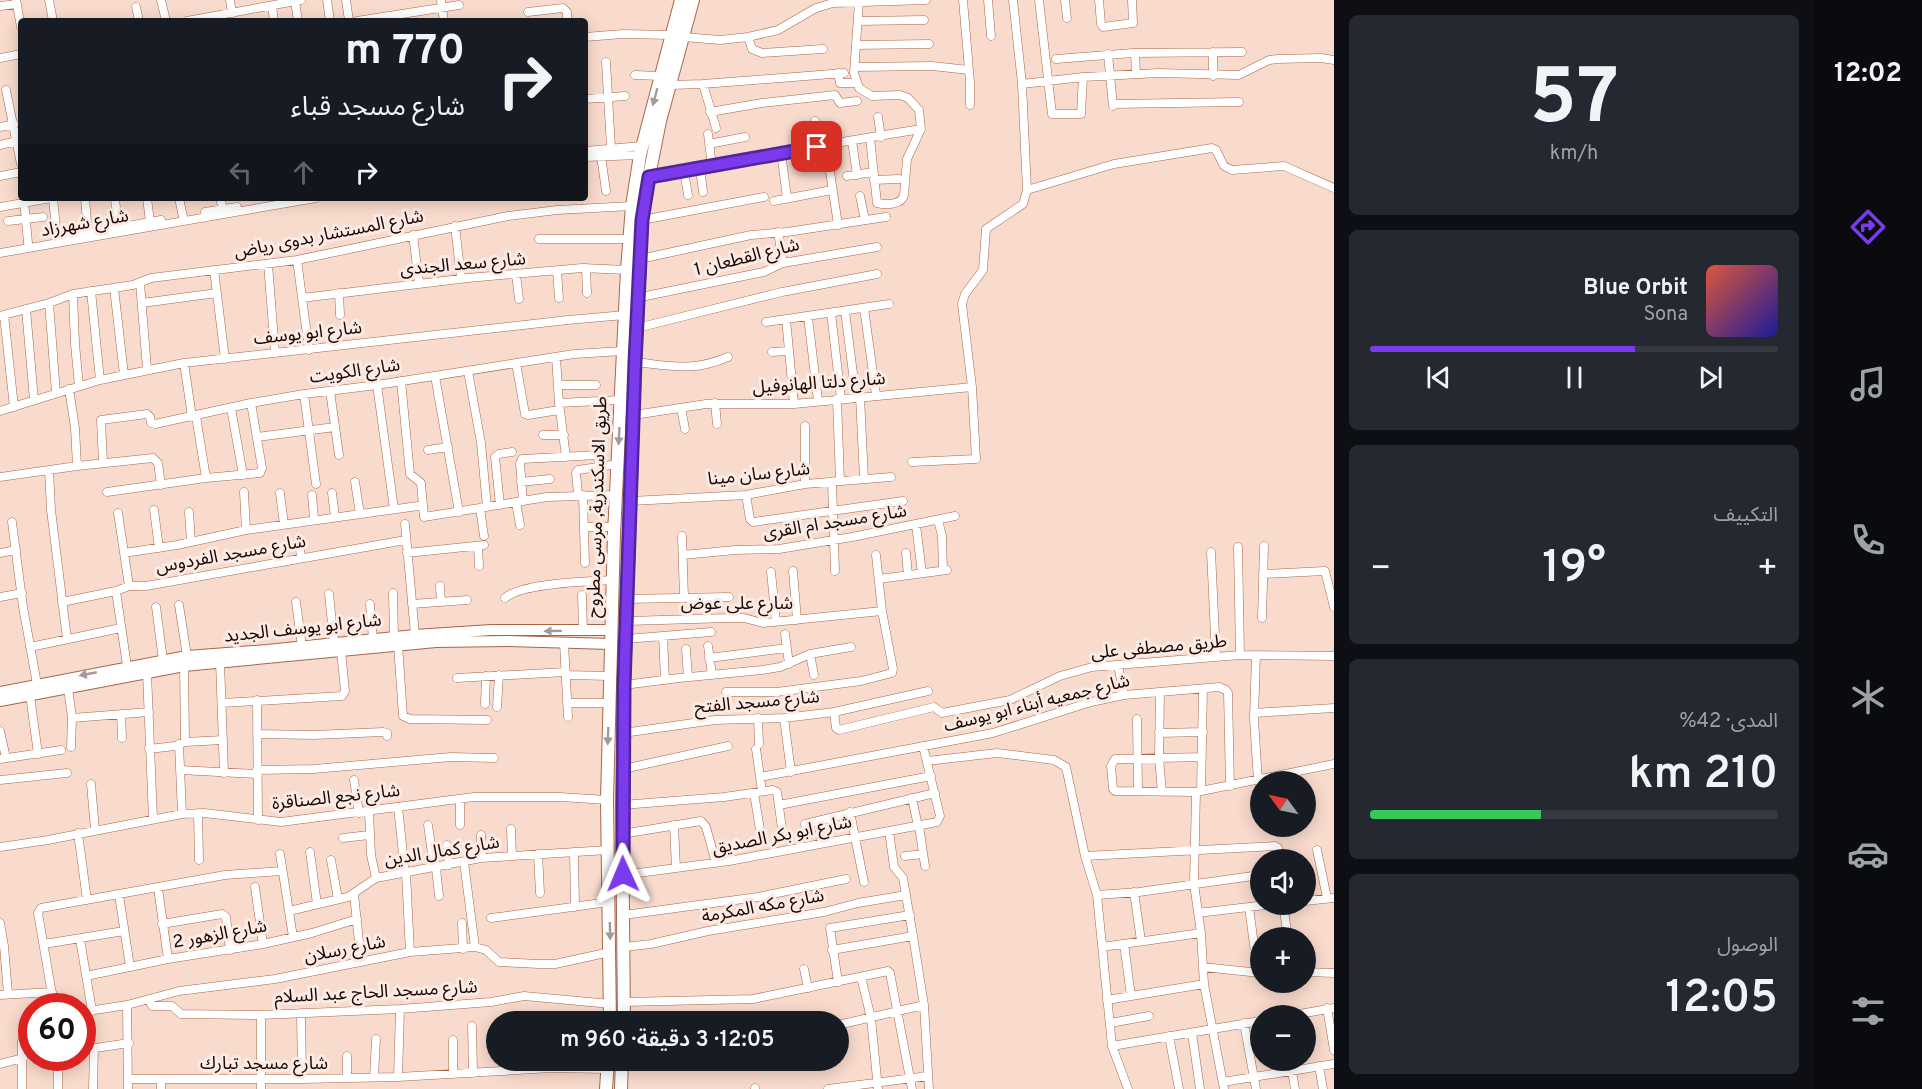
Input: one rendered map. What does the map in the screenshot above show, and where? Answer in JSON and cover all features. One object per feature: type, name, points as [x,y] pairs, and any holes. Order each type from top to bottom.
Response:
[{"type":"main road","name":"طريق الاسكندرية, مرسى مطروح","points":[[625,1011],[623,733],[637,328],[627,270],[632,206],[641,151],[665,81],[677,36],[681,0]]},
{"type":"main road","name":"طريق الاسكندرية, مرسى مطروح","points":[[677,36],[693,0]]},
{"type":"main road","name":"طريق الاسكندرية, مرسى مطروح","points":[[611,1011],[607,800],[609,703],[614,531],[625,315],[632,298],[640,259],[642,220],[665,81]]},
{"type":"main road","points":[[614,531],[630,534]]},
{"type":"main road","points":[[608,762],[623,765]]},
{"type":"main road","points":[[606,1089],[608,1071]]},
{"type":"main road","points":[[621,1089],[622,1071]]},
{"type":"street","points":[[49,0],[52,18]]},
{"type":"street","points":[[161,0],[165,18]]},
{"type":"street","points":[[230,0],[232,13]]},
{"type":"street","points":[[327,0],[330,18]]},
{"type":"street","points":[[346,0],[349,18]]},
{"type":"street","points":[[588,38],[623,34],[720,40],[748,37],[785,28],[824,5],[926,0]]},
{"type":"street","points":[[963,0],[970,105]]},
{"type":"street","points":[[988,0],[991,36]]},
{"type":"street","points":[[912,462],[976,459],[972,387],[962,315],[963,298],[983,270],[986,229],[1023,204],[1027,190],[1022,84],[1013,0]]},
{"type":"street","points":[[1039,0],[1051,112],[1055,115],[1081,114],[1083,77]]},
{"type":"street","points":[[1065,0],[1067,18]]},
{"type":"street","points":[[1099,0],[1103,27],[1133,23],[1132,0]]},
{"type":"street","points":[[204,18],[298,1],[298,18]]},
{"type":"street","points":[[0,6],[17,2],[20,18]]},
{"type":"street","points":[[859,2],[856,82],[864,93],[872,96],[900,95],[915,103],[919,110],[921,129],[907,159],[903,200],[900,202],[879,204],[876,201],[870,138]]},
{"type":"street","points":[[372,18],[442,4],[459,5]]},
{"type":"street","points":[[528,12],[552,4],[565,9],[566,18]]},
{"type":"street","points":[[272,6],[274,18]]},
{"type":"street","points":[[136,7],[138,18]]},
{"type":"street","points":[[249,10],[250,18]]},
{"type":"street","points":[[858,21],[924,20]]},
{"type":"street","points":[[748,37],[752,49],[762,53],[823,49]]},
{"type":"street","points":[[856,45],[929,44]]},
{"type":"street","points":[[1213,52],[1213,76]]},
{"type":"street","points":[[1056,59],[1108,54],[1242,52]]},
{"type":"street","points":[[1135,53],[1136,74]]},
{"type":"street","points":[[1108,54],[1113,105],[1239,102]]},
{"type":"street","points":[[0,58],[18,55]]},
{"type":"street","points":[[1022,84],[1110,75],[1239,75],[1278,58],[1334,60]]},
{"type":"street","points":[[606,62],[611,148]]},
{"type":"street","points":[[855,67],[932,66],[969,70]]},
{"type":"street","points":[[635,75],[665,81],[703,84],[841,73],[840,83],[856,82]]},
{"type":"street","points":[[703,84],[716,128]]},
{"type":"street","points":[[6,90],[18,147]]},
{"type":"street","points":[[710,112],[762,103],[835,95],[840,103],[857,101]]},
{"type":"street","points":[[588,99],[625,96]]},
{"type":"street","points":[[878,117],[881,137]]},
{"type":"street","points":[[815,121],[838,225]]},
{"type":"street","points":[[0,127],[14,124]]},
{"type":"street","points":[[835,129],[837,143]]},
{"type":"street","points":[[649,177],[921,129]]},
{"type":"street","points":[[708,134],[712,166]]},
{"type":"street","points":[[709,144],[745,137]]},
{"type":"street","points":[[0,145],[17,141]]},
{"type":"street","points":[[852,141],[857,175]]},
{"type":"street","points":[[588,151],[611,148],[641,151]]},
{"type":"street","points":[[1027,190],[1114,164],[1212,148],[1216,150],[1224,166],[1232,170],[1284,166],[1334,188]]},
{"type":"street","points":[[798,149],[799,166]]},
{"type":"street","points":[[588,157],[641,151]]},
{"type":"street","points":[[781,152],[788,198]]},
{"type":"street","points":[[601,156],[606,191]]},
{"type":"street","points":[[700,168],[703,192]]},
{"type":"street","points":[[684,171],[688,195]]},
{"type":"street","points":[[0,176],[18,173]]},
{"type":"street","points":[[847,176],[899,179]]},
{"type":"street","points":[[774,201],[832,190]]},
{"type":"street","points":[[860,196],[865,220]]},
{"type":"street","points":[[642,220],[764,197]]},
{"type":"street","points":[[0,207],[21,201]]},
{"type":"street","points":[[24,201],[28,243]]},
{"type":"street","points":[[52,201],[57,238]]},
{"type":"street","points":[[85,201],[88,233]]},
{"type":"street","points":[[115,201],[118,228]]},
{"type":"street","points":[[148,201],[156,223]]},
{"type":"street","points":[[180,201],[183,217]]},
{"type":"street","points":[[221,201],[222,209]]},
{"type":"street","name":"شارع شهرزاد","points":[[0,248],[156,223],[259,201]]},
{"type":"street","name":"شارع شهرزاد","points":[[269,201],[277,201]]},
{"type":"street","name":"شارع شهرزاد","points":[[0,253],[284,201]]},
{"type":"street","name":"شارع المستشار بدوى رياض","points":[[2,315],[49,303],[73,294],[140,283],[158,277],[297,260],[532,212],[632,206]]},
{"type":"street","points":[[8,221],[43,217]]},
{"type":"street","points":[[640,259],[751,235],[886,217]]},
{"type":"street","points":[[455,226],[461,278]]},
{"type":"street","points":[[778,232],[783,262]]},
{"type":"street","points":[[413,235],[419,283]]},
{"type":"street","points":[[539,239],[629,239]]},
{"type":"street","name":"شارع القطعان 1","points":[[632,298],[764,272],[783,262],[877,247]]},
{"type":"street","points":[[297,260],[309,350]]},
{"type":"street","points":[[268,264],[275,353]]},
{"type":"street","points":[[586,268],[587,293]]},
{"type":"street","name":"شارع سعد الجندى","points":[[302,298],[461,278],[586,268],[627,270]]},
{"type":"street","points":[[214,270],[225,359]]},
{"type":"street","points":[[557,271],[559,298]]},
{"type":"street","points":[[637,328],[782,291],[877,274]]},
{"type":"street","points":[[516,275],[519,299]]},
{"type":"street","points":[[140,283],[147,369]]},
{"type":"street","points":[[114,288],[124,375]]},
{"type":"street","points":[[91,291],[100,380]]},
{"type":"street","points":[[339,293],[340,315]]},
{"type":"street","points":[[73,294],[79,386]]},
{"type":"street","points":[[141,303],[217,294]]},
{"type":"street","points":[[49,303],[56,393]]},
{"type":"street","points":[[766,322],[889,304]]},
{"type":"street","points":[[864,308],[876,395]]},
{"type":"street","points":[[26,309],[34,400]]},
{"type":"street","points":[[845,311],[858,397],[864,479]]},
{"type":"street","points":[[831,313],[839,399],[834,510],[835,571]]},
{"type":"street","points":[[2,315],[14,407]]},
{"type":"street","name":"شارع ابو يوسف","points":[[0,411],[100,380],[184,363],[625,315]]},
{"type":"street","points":[[808,317],[818,401]]},
{"type":"street","points":[[786,319],[794,404]]},
{"type":"street","name":"شارع الكويت","points":[[103,463],[100,421],[147,414],[153,424],[304,394],[556,357],[623,351]]},
{"type":"street","points":[[771,352],[789,351]]},
{"type":"street","points":[[556,357],[559,407],[566,457]]},
{"type":"street","points":[[635,362],[681,368],[697,367],[728,357]]},
{"type":"street","points":[[184,363],[206,478]]},
{"type":"street","points":[[516,363],[525,414],[531,415],[559,407],[621,400]]},
{"type":"street","points":[[468,371],[481,443],[484,507],[479,566]]},
{"type":"street","points":[[435,376],[459,512]]},
{"type":"street","points":[[401,381],[410,474],[421,483],[425,518],[520,501],[581,495],[616,495]]},
{"type":"street","points":[[377,385],[394,510]]},
{"type":"street","points":[[558,385],[596,385]]},
{"type":"street","name":"شارع دلتا الهانوفيل","points":[[634,415],[715,403],[794,404],[972,387]]},
{"type":"street","points":[[69,389],[75,428],[77,466]]},
{"type":"street","points":[[330,391],[339,456]]},
{"type":"street","points":[[304,394],[316,484]]},
{"type":"street","points":[[107,492],[206,478],[257,474],[262,468],[251,403]]},
{"type":"street","points":[[715,403],[717,424]]},
{"type":"street","points":[[231,408],[243,475]]},
{"type":"street","points":[[681,408],[685,429]]},
{"type":"street","points":[[805,426],[805,484]]},
{"type":"street","points":[[257,438],[335,427]]},
{"type":"street","points":[[543,435],[564,435]]},
{"type":"street","points":[[597,445],[599,467]]},
{"type":"street","points":[[428,450],[448,447]]},
{"type":"street","points":[[501,505],[495,458],[499,454],[512,452]]},
{"type":"street","points":[[520,525],[521,460],[598,455]]},
{"type":"street","points":[[0,477],[153,458],[158,463],[161,485]]},
{"type":"street","points":[[585,563],[584,527],[577,471],[618,464]]},
{"type":"street","points":[[50,470],[51,510],[67,639]]},
{"type":"street","name":"شارع سان مينا","points":[[631,501],[746,495],[805,484],[891,477]]},
{"type":"street","points":[[521,482],[549,479]]},
{"type":"street","points":[[355,482],[360,514]]},
{"type":"street","points":[[244,492],[246,530]]},
{"type":"street","points":[[280,493],[284,524]]},
{"type":"street","points":[[332,493],[335,517]]},
{"type":"street","points":[[312,495],[314,519]]},
{"type":"street","points":[[746,495],[750,519],[753,522],[903,501]]},
{"type":"street","name":"شارع مسجد الفردوس","points":[[124,553],[314,519],[422,507]]},
{"type":"street","points":[[154,510],[159,548]]},
{"type":"street","points":[[189,512],[191,542]]},
{"type":"street","points":[[118,513],[129,586]]},
{"type":"street","name":"شارع مسجد ام القرى","points":[[683,555],[735,550],[769,550],[834,540],[955,516]]},
{"type":"street","points":[[879,579],[945,570],[938,520]]},
{"type":"street","points":[[12,522],[37,684]]},
{"type":"street","points":[[405,524],[415,635]]},
{"type":"street","points":[[916,525],[922,573]]},
{"type":"street","points":[[584,527],[614,531]]},
{"type":"street","points":[[682,536],[684,598]]},
{"type":"street","points":[[299,540],[301,558]]},
{"type":"street","name":"شارع مسجد الفردوس","points":[[62,602],[116,591],[129,586],[146,586],[400,541],[405,542]]},
{"type":"street","points":[[407,553],[482,542]]},
{"type":"street","points":[[1262,618],[1264,546]]},
{"type":"street","points":[[1238,547],[1240,655]]},
{"type":"street","points":[[0,553],[16,550]]},
{"type":"street","points":[[1210,552],[1216,657]]},
{"type":"street","points":[[906,553],[908,574]]},
{"type":"street","points":[[726,692],[777,692],[861,681],[890,674],[893,669],[882,611],[876,555]]},
{"type":"street","points":[[793,571],[796,620]]},
{"type":"street","points":[[1263,574],[1325,571],[1334,607]]},
{"type":"street","points":[[771,572],[776,622]]},
{"type":"street","points":[[505,598],[519,591],[561,584],[613,580]]},
{"type":"street","points":[[440,586],[441,602]]},
{"type":"street","points":[[116,591],[128,666]]},
{"type":"street","points":[[0,597],[22,593]]},
{"type":"street","points":[[222,703],[342,696],[345,691],[329,594]]},
{"type":"street","points":[[393,594],[403,716],[410,719],[487,720]]},
{"type":"street","points":[[582,595],[583,630]]},
{"type":"street","points":[[628,598],[729,597]]},
{"type":"street","points":[[412,604],[467,600]]},
{"type":"street","points":[[296,602],[302,646]]},
{"type":"street","points":[[370,604],[373,639]]},
{"type":"street","points":[[179,605],[185,661],[180,770],[182,813]]},
{"type":"street","points":[[156,607],[163,660]]},
{"type":"street","name":"شارع على عوض","points":[[627,621],[730,618],[763,623],[882,611]]},
{"type":"street","points":[[30,647],[121,628]]},
{"type":"street","name":"شارع ابو يوسف الجديد","points":[[0,692],[163,660],[220,662],[302,646],[338,647],[373,639],[396,641],[415,635],[491,630],[612,630]]},
{"type":"street","points":[[626,639],[711,632]]},
{"type":"street","points":[[785,634],[789,664]]},
{"type":"street","points":[[663,636],[665,680]]},
{"type":"street","name":"شارع ابو يوسف الجديد","points":[[0,701],[147,673],[185,661],[396,641],[476,640],[611,644]]},
{"type":"street","points":[[564,642],[568,717]]},
{"type":"street","points":[[708,646],[712,675]]},
{"type":"street","points":[[624,685],[762,670],[789,664],[810,654],[851,647]]},
{"type":"street","points":[[709,658],[787,648]]},
{"type":"street","points":[[686,649],[688,677]]},
{"type":"street","points":[[810,654],[814,675]]},
{"type":"street","name":"طريق مصطفى على","points":[[834,712],[836,728],[839,730],[934,707],[941,713],[1010,700],[1060,676],[1092,667],[1240,655],[1334,656]]},
{"type":"street","points":[[1256,655],[1254,713],[1257,771]]},
{"type":"street","points":[[220,662],[224,773]]},
{"type":"street","points":[[1118,665],[1124,695]]},
{"type":"street","points":[[147,673],[153,819]]},
{"type":"street","points":[[457,678],[566,673],[610,676]]},
{"type":"street","points":[[497,707],[499,675]]},
{"type":"street","points":[[485,704],[486,676]]},
{"type":"street","name":"شارع جمعيه أبناء ابو يوسف","points":[[760,777],[993,733],[1091,702],[1124,695],[1219,687],[1228,693],[1230,786]]},
{"type":"street","points":[[68,688],[72,718],[71,747]]},
{"type":"street","points":[[1203,689],[1202,757],[1194,884],[1201,933],[1204,984],[1223,1085],[1292,1071],[1295,1089]]},
{"type":"street","name":"شارع مسجد الفتح","points":[[623,733],[715,720],[784,718],[834,712],[927,691]]},
{"type":"street","points":[[1160,692],[1159,734],[1162,792]]},
{"type":"street","points":[[30,695],[38,754]]},
{"type":"street","points":[[257,700],[258,820]]},
{"type":"street","points":[[567,703],[609,703]]},
{"type":"street","points":[[1254,713],[1334,708]]},
{"type":"street","points":[[72,718],[148,712]]},
{"type":"street","points":[[121,714],[122,738]]},
{"type":"street","points":[[758,718],[760,777],[758,792],[761,836]]},
{"type":"street","points":[[784,718],[791,772]]},
{"type":"street","points":[[1137,719],[1138,791]]},
{"type":"street","points":[[0,731],[3,758],[61,750]]},
{"type":"street","points":[[257,734],[314,735],[383,732],[387,733],[387,736]]},
{"type":"street","points":[[1159,734],[1203,732]]},
{"type":"street","points":[[149,749],[182,743],[223,740]]},
{"type":"street","points":[[623,765],[728,746]]},
{"type":"street","points":[[805,824],[935,793],[924,746]]},
{"type":"street","points":[[927,761],[997,753],[1054,760],[1063,763],[1068,770],[1097,895],[1112,1046],[1128,1089]]},
{"type":"street","points":[[180,770],[224,773],[258,772],[451,757],[494,758]]},
{"type":"street","points":[[1202,757],[1115,759],[1111,766],[1113,790],[1199,791],[1250,782]]},
{"type":"street","points":[[1303,771],[1334,764]]},
{"type":"street","points":[[0,780],[67,773]]},
{"type":"street","points":[[779,805],[931,776]]},
{"type":"street","points":[[354,780],[359,813]]},
{"type":"street","points":[[91,784],[95,830]]},
{"type":"street","points":[[622,805],[724,797],[776,790],[783,836]]},
{"type":"street","name":"شارع ابو بكر الصديق","points":[[623,874],[716,863],[937,822],[940,816],[935,793]]},
{"type":"street","name":"شارع نجع الصناقرة","points":[[0,847],[182,813],[281,822],[492,796],[607,800]]},
{"type":"street","points":[[912,798],[925,866]]},
{"type":"street","points":[[460,799],[460,825]]},
{"type":"street","points":[[398,807],[406,873],[410,952]]},
{"type":"street","points":[[369,812],[369,835],[376,878]]},
{"type":"street","points":[[850,812],[864,882]]},
{"type":"street","points":[[198,813],[199,860]]},
{"type":"street","points":[[818,820],[822,843]]},
{"type":"street","points":[[622,834],[698,821],[704,823],[716,863]]},
{"type":"street","points":[[428,825],[439,896]]},
{"type":"street","points":[[674,825],[676,868]]},
{"type":"street","points":[[511,830],[512,855]]},
{"type":"street","points":[[889,831],[894,867],[903,878],[914,936],[924,1005],[929,1089]]},
{"type":"street","points":[[78,833],[87,900]]},
{"type":"street","points":[[343,838],[369,835]]},
{"type":"street","points":[[481,835],[481,858]]},
{"type":"street","points":[[447,845],[449,865]]},
{"type":"street","points":[[1086,855],[1275,846],[1278,849]]},
{"type":"street","name":"شارع كمال الدين","points":[[289,911],[354,894],[368,881],[376,878],[481,858],[608,850]]},
{"type":"street","points":[[1316,900],[1331,898],[1317,850]]},
{"type":"street","points":[[310,852],[317,904]]},
{"type":"street","points":[[574,852],[575,907]]},
{"type":"street","points":[[280,854],[293,937]]},
{"type":"street","points":[[538,854],[540,893]]},
{"type":"street","points":[[904,856],[923,854]]},
{"type":"street","points":[[332,860],[338,899]]},
{"type":"street","points":[[464,862],[475,947],[486,950],[499,962],[555,964],[610,952]]},
{"type":"street","points":[[0,923],[4,946],[4,994],[52,992],[38,913],[44,907],[225,875],[282,871]]},
{"type":"street","points":[[1097,895],[1250,876]]},
{"type":"street","points":[[624,915],[758,897],[846,879]]},
{"type":"street","points":[[255,886],[263,944]]},
{"type":"street","points":[[158,888],[168,959]]},
{"type":"street","points":[[1134,892],[1141,941]]},
{"type":"street","points":[[354,894],[362,961]]},
{"type":"street","points":[[119,895],[130,967]]},
{"type":"street","name":"شارع مكه المكرمة","points":[[624,947],[906,895]]},
{"type":"street","points":[[491,918],[609,902]]},
{"type":"street","points":[[1198,913],[1249,908],[1252,927]]},
{"type":"street","points":[[162,924],[219,913],[226,917],[230,950]]},
{"type":"street","points":[[838,982],[829,931],[831,928],[910,915]]},
{"type":"street","name":"شارع الزهور 2","points":[[86,976],[168,959],[263,944],[357,919]]},
{"type":"street","points":[[462,923],[463,949]]},
{"type":"street","points":[[44,944],[124,931]]},
{"type":"street","points":[[1102,947],[1201,933]]},
{"type":"street","points":[[832,950],[914,936]]},
{"type":"street","points":[[80,939],[89,993]]},
{"type":"street","points":[[1125,944],[1131,996]]},
{"type":"street","name":"شارع رسلان","points":[[96,1010],[149,1000],[187,989],[275,979],[410,952],[475,947]]},
{"type":"street","points":[[1203,967],[1250,972]]},
{"type":"street","points":[[804,969],[808,988]]},
{"type":"street","points":[[625,1002],[753,999],[886,971],[890,974],[912,1089]]},
{"type":"street","points":[[1316,972],[1334,973]]},
{"type":"street","points":[[861,977],[871,1018],[877,1086]]},
{"type":"street","points":[[1107,1000],[1204,984]]},
{"type":"street","name":"شارع مسجد الحاج عبد السلام","points":[[149,1000],[155,1006],[172,1006],[181,1014],[261,1015],[400,1009],[491,1002],[524,996],[611,1004]]},
{"type":"street","points":[[127,1005],[129,1089]]},
{"type":"street","points":[[849,1023],[924,1005]]},
{"type":"street","points":[[1316,1011],[1331,1008],[1334,1050]]},
{"type":"street","points":[[398,1077],[400,1009]]},
{"type":"street","points":[[301,1013],[302,1079]]},
{"type":"street","points":[[261,1015],[261,1089]]},
{"type":"street","points":[[1110,1023],[1149,1016]]},
{"type":"street","points":[[1112,1046],[1250,1022]]},
{"type":"street","points":[[1244,1023],[1256,1089]]},
{"type":"street","points":[[472,1026],[472,1073]]},
{"type":"street","points":[[1192,1033],[1200,1089]]},
{"type":"street","points":[[1169,1036],[1179,1089]]},
{"type":"street","points":[[374,1077],[376,1039]]},
{"type":"street","points":[[453,1040],[453,1074]]},
{"type":"street","points":[[96,1048],[129,1043]]},
{"type":"street","points":[[347,1056],[347,1078]]},
{"type":"street","points":[[0,1064],[18,1059]]},
{"type":"street","points":[[1316,1067],[1334,1064]]},
{"type":"street","points":[[1319,1066],[1323,1089]]},
{"type":"street","points":[[22,1089],[23,1071]]},
{"type":"street","points":[[58,1071],[58,1089]]},
{"type":"street","points":[[93,1071],[93,1089]]},
{"type":"street","name":"شارع مسجد تبارك","points":[[129,1079],[398,1077],[506,1071]]},
{"type":"street","points":[[828,1089],[877,1086],[928,1076]]},
{"type":"street","points":[[161,1079],[161,1089]]},
{"type":"route","points":[[623,874],[624,685],[635,362],[642,220],[649,177],[817,147]]}]
